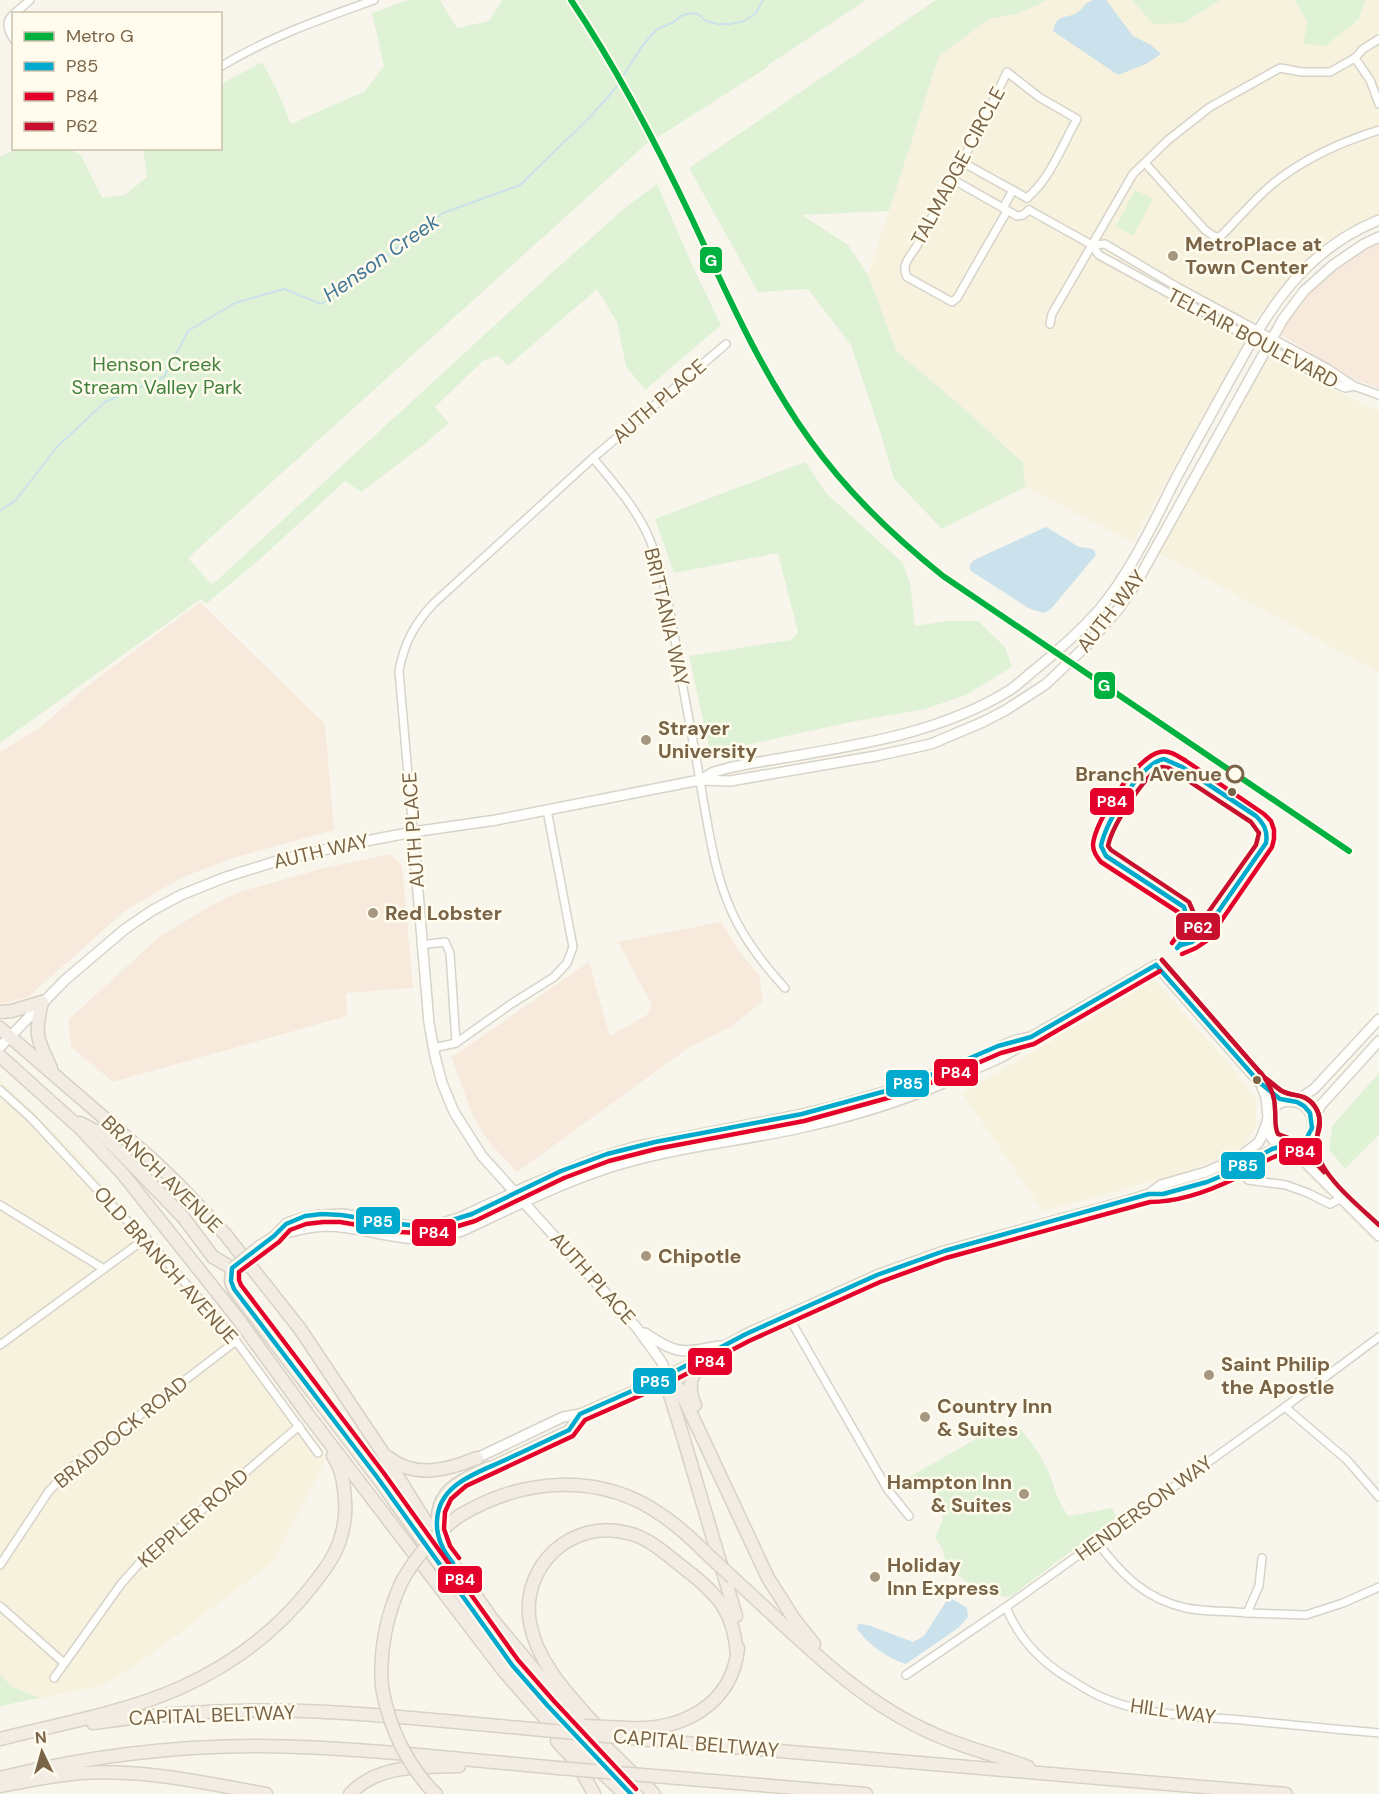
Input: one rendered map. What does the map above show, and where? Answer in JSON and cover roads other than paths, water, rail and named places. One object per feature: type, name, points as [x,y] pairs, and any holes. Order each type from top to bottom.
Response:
[{"type":"highway","points":[[0,1012],[12,1011],[42,1002],[36,1031],[38,1041],[53,1072]]},
{"type":"highway","name":"BRANCH AVENUE","points":[[0,1028],[161,1168],[225,1234],[300,1329],[381,1450],[441,1546],[492,1619],[569,1711],[654,1794]]},
{"type":"highway","name":"BRANCH AVENUE","points":[[0,1056],[68,1118],[123,1174],[239,1320],[306,1412],[503,1670],[551,1725],[625,1794]]},
{"type":"highway","points":[[68,1118],[102,1134],[183,1217],[213,1257],[228,1267],[234,1289],[377,1477],[512,1665],[547,1706],[631,1794]]},
{"type":"highway","points":[[703,1358],[690,1382],[690,1394],[713,1446],[715,1465]]},
{"type":"highway","points":[[668,1375],[680,1389],[768,1578],[794,1619],[831,1667]]},
{"type":"highway","points":[[519,1726],[644,1729],[659,1727],[673,1724],[702,1711],[729,1683],[737,1655],[738,1626],[670,1395],[668,1375]]},
{"type":"highway","points":[[0,1739],[114,1710],[178,1689],[229,1662],[253,1645],[298,1603],[331,1561],[340,1540],[345,1506],[344,1488],[338,1464],[306,1412]]},
{"type":"highway","points":[[381,1450],[404,1467],[416,1471],[436,1470],[477,1458]]},
{"type":"highway","points":[[441,1546],[437,1528],[441,1501],[449,1490],[462,1480],[488,1468]]},
{"type":"highway","points":[[432,1790],[411,1765],[398,1741],[382,1688],[382,1647],[391,1604],[413,1562],[443,1528],[459,1516],[492,1498],[510,1492],[531,1487],[574,1485],[619,1493],[663,1515],[831,1667],[890,1712],[933,1734],[1041,1772]]},
{"type":"highway","points":[[654,1794],[560,1684],[540,1651],[532,1630],[529,1608],[532,1584],[538,1571],[557,1548],[579,1534],[616,1530],[640,1537],[653,1544],[712,1591],[726,1608],[736,1640],[737,1655]]},
{"type":"highway","points":[[475,1633],[521,1699],[577,1763],[594,1794]]},
{"type":"highway","name":"CAPITAL BELTWAY","points":[[0,1739],[119,1719],[207,1712],[303,1711],[519,1726],[638,1739],[1286,1794]]},
{"type":"highway","name":"CAPITAL BELTWAY","points":[[0,1778],[72,1762],[124,1755],[257,1746],[350,1750],[866,1794]]},
{"type":"highway","points":[[350,1794],[375,1776],[410,1768],[491,1766],[558,1768]]},
{"type":"highway","points":[[0,1786],[63,1775],[114,1773],[167,1777],[266,1794]]},
{"type":"highway","points":[[678,1778],[787,1794]]},
{"type":"street","points":[[222,66],[260,44],[308,23],[374,0]]},
{"type":"street","points":[[16,12],[28,1]]},
{"type":"street","points":[[12,16],[7,24],[12,35]]},
{"type":"street","points":[[1050,324],[1052,314],[1134,174],[1168,140],[1210,106],[1257,79],[1280,68],[1302,72],[1330,72],[1355,58],[1363,49],[1379,39]]},
{"type":"street","points":[[1355,58],[1370,80],[1379,104]]},
{"type":"street","name":"TALMADGE CIRCLE","points":[[1005,210],[957,298],[952,302],[907,277],[904,265],[916,248],[962,162],[1007,72],[1039,98],[1077,119],[1047,174],[1037,190],[1028,198]]},
{"type":"street","points":[[1145,163],[1205,230],[1215,237],[1221,236],[1270,186],[1287,174],[1350,139],[1379,129]]},
{"type":"street","points":[[952,179],[1017,216],[1029,210],[1028,198],[962,162]]},
{"type":"street","points":[[1005,210],[1013,190]]},
{"type":"street","name":"TELFAIR BOULEVARD","points":[[1029,210],[1092,245],[1099,255],[1266,348],[1345,388],[1354,386]]},
{"type":"street","name":"AUTH WAY","points":[[700,780],[714,772],[732,767],[852,745],[941,722],[1011,689],[1047,660],[1099,609],[1124,574],[1154,525],[1174,483],[1252,339],[1283,292],[1323,253],[1347,236],[1379,220]]},
{"type":"street","name":"AUTH WAY","points":[[0,1047],[42,1002],[124,929],[181,895],[226,877],[280,860],[413,832],[496,820],[700,780],[730,781],[876,756],[931,744],[966,731],[1006,710],[1046,684],[1088,645],[1120,607],[1138,580],[1283,319],[1304,291],[1333,266],[1364,244],[1379,237]]},
{"type":"street","name":"TELFAIR BOULEVARD","points":[[1092,245],[1105,244],[1157,275],[1259,328],[1354,386],[1379,395]]},
{"type":"street","name":"TELFAIR BOULEVARD","points":[[1153,285],[1157,275]]},
{"type":"street","name":"AUTH PLACE","points":[[668,1375],[661,1360],[638,1328],[482,1156],[454,1112],[442,1083],[433,1048],[422,945],[399,671],[412,630],[434,603],[593,458],[726,344]]},
{"type":"street","name":"BRITTANIA WAY","points":[[593,458],[624,496],[649,538],[654,552],[673,629],[719,881],[732,912],[753,950],[785,988]]},
{"type":"street","points":[[433,1048],[456,1043],[554,977],[567,963],[573,946],[547,810]]},
{"type":"street","points":[[422,945],[445,942],[450,953],[456,1043]]},
{"type":"street","points":[[228,1267],[273,1237],[287,1223],[302,1218],[343,1214],[409,1226],[435,1225],[459,1218],[594,1158],[634,1147],[798,1115],[894,1089],[1031,1036],[1156,965],[1259,1082],[1280,1099],[1304,1107],[1310,1113],[1312,1121]]},
{"type":"street","points":[[1149,1194],[1161,1185],[1206,1172],[1238,1158],[1258,1143],[1276,1106],[1291,1102],[1314,1089],[1379,1018]]},
{"type":"street","points":[[273,1237],[309,1227],[329,1226],[422,1239],[462,1231],[589,1173],[622,1163],[799,1128],[897,1101],[947,1083],[1019,1048],[1031,1036]]},
{"type":"street","points":[[1324,1182],[1311,1157],[1309,1136],[1312,1121],[1321,1105],[1379,1041]]},
{"type":"street","points":[[1259,1082],[1266,1097],[1267,1128],[1273,1139],[1286,1146],[1379,1236]]},
{"type":"street","name":"OLD BRANCH AVENUE","points":[[0,1090],[32,1119],[121,1215],[146,1238],[236,1341],[318,1453]]},
{"type":"street","points":[[477,1458],[563,1417],[580,1414],[668,1375],[724,1346],[877,1275],[918,1260],[1149,1194],[1163,1194],[1207,1182],[1239,1168],[1269,1150],[1298,1145],[1309,1136]]},
{"type":"street","points":[[1239,1168],[1251,1180],[1286,1185],[1330,1204],[1340,1199]]},
{"type":"street","points":[[0,1204],[104,1269]]},
{"type":"street","points":[[0,1345],[146,1238]]},
{"type":"street","points":[[788,1316],[888,1490],[909,1516]]},
{"type":"street","points":[[638,1328],[672,1349],[686,1352],[724,1346]]},
{"type":"street","name":"HENDERSON WAY","points":[[906,1675],[1097,1542],[1379,1337]]},
{"type":"street","name":"BRADDOCK ROAD","points":[[0,1565],[49,1491],[72,1467],[236,1341]]},
{"type":"street","points":[[1285,1407],[1347,1461],[1379,1497]]},
{"type":"street","points":[[488,1468],[569,1430],[580,1414]]},
{"type":"street","name":"KEPPLER ROAD","points":[[54,1678],[121,1584],[152,1549],[191,1519],[299,1426]]},
{"type":"street","points":[[1097,1542],[1128,1580],[1168,1602],[1187,1608],[1306,1615],[1343,1603],[1379,1587]]},
{"type":"street","points":[[1247,1613],[1259,1586],[1262,1558]]},
{"type":"street","points":[[0,1606],[64,1663]]},
{"type":"street","name":"HILL WAY","points":[[1006,1607],[1015,1626],[1047,1664],[1108,1700],[1177,1714],[1379,1733]]},
{"type":"water","points":[[1093,0],[1106,0],[1133,36],[1151,45],[1161,54],[1146,64],[1118,75],[1053,31],[1057,21],[1074,14]]},
{"type":"water","points":[[1046,527],[1079,547],[1094,550],[1096,555],[1051,609],[1044,613],[1030,609],[971,571],[969,566],[974,560]]},
{"type":"water","points":[[949,1597],[967,1608],[968,1617],[958,1628],[906,1664],[879,1650],[857,1629],[858,1624],[868,1625],[913,1642],[924,1636]]},
{"type":"waterway","name":"Henson Creek","points":[[0,511],[16,500],[57,447],[105,402],[164,377],[188,331],[235,303],[284,289],[321,304],[352,284],[443,213],[520,185],[591,116],[615,89],[642,46],[656,30],[691,13],[718,24],[744,21],[756,13],[763,0]]},
{"type":"metro line","name":"G","points":[[571,0],[605,53],[650,135],[760,360],[792,414],[839,478],[889,529],[943,576],[1349,851]]},
{"type":"place","name":"MetroPlace at Town Center","points":[[1173,256]]},
{"type":"place","name":"Strayer University","points":[[646,740]]},
{"type":"place","name":"Branch Avenue","points":[[1235,774]]},
{"type":"place","name":"Red Lobster","points":[[373,913]]},
{"type":"place","name":"Chipotle","points":[[646,1256]]},
{"type":"place","name":"Saint Philip the Apostle","points":[[1209,1375]]},
{"type":"place","name":"Country Inn & Suites","points":[[925,1417]]},
{"type":"place","name":"Hampton Inn & Suites","points":[[1024,1494]]},
{"type":"place","name":"Holiday Inn Express","points":[[875,1577]]},
{"type":"park label","name":"Henson Creek Stream Valley Park","points":[[157,376]]}]
